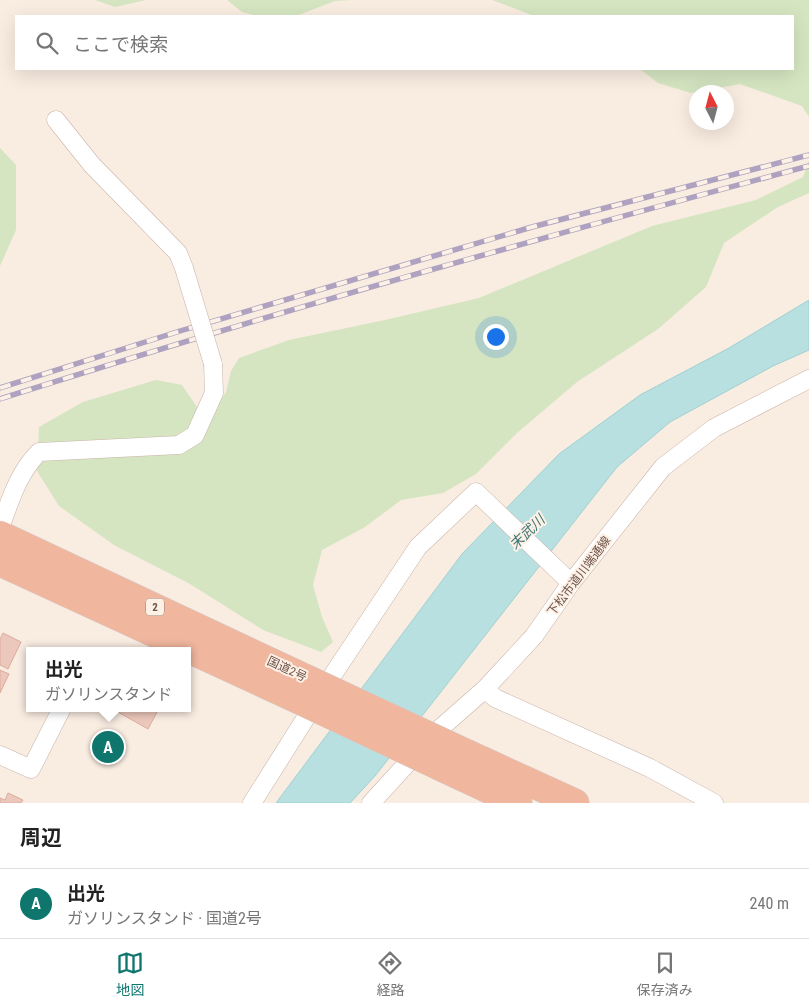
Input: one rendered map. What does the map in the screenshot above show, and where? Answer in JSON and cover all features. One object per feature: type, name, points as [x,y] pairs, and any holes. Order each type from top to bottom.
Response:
[{"type":"highway","name":"国道2号","points":[[0,535],[303,690]]},
{"type":"highway","name":"国道2号","points":[[0,562],[303,690],[448,757],[575,803]]},
{"type":"highway","name":"国道2号","points":[[448,757],[518,803]]},
{"type":"street","points":[[0,528],[15,485],[31,460],[40,452],[179,445],[195,435],[214,393],[212,364],[178,253],[92,165],[56,120]]},
{"type":"street","name":"下松市道川端通線","points":[[370,803],[436,732],[485,690],[534,636],[567,580],[663,467],[680,452],[714,428],[809,379]]},
{"type":"street","points":[[252,803],[341,662],[418,547],[476,492],[567,580]]},
{"type":"street","points":[[485,690],[494,698],[650,768],[714,803]]},
{"type":"street","points":[[0,755],[31,769],[60,712]]},
{"type":"green space","points":[[95,0],[146,0],[115,7]]},
{"type":"green space","points":[[227,0],[352,0],[335,1],[299,15],[253,15],[242,12]]},
{"type":"green space","points":[[492,0],[809,0],[809,117],[802,106],[740,84],[689,85],[689,92],[658,83],[641,70],[794,70],[794,15],[531,15]]},
{"type":"green space","points":[[0,148],[16,165],[16,230],[0,266]]},
{"type":"green space","points":[[809,160],[809,193],[778,207],[724,243],[706,287],[658,329],[577,382],[517,433],[476,474],[443,493],[401,500],[365,527],[322,550],[313,585],[322,617],[333,642],[321,652],[263,630],[190,584],[114,545],[59,506],[37,471],[39,427],[83,402],[156,380],[182,385],[197,407],[217,406],[226,392],[231,371],[239,358],[289,340],[479,298],[652,226],[756,200],[803,177]]},
{"type":"water","name":"末武川","points":[[809,300],[809,350],[773,366],[670,422],[617,467],[375,776],[350,803],[276,803],[462,554],[559,454],[640,395],[729,348]]},
{"type":"building","points":[[3,633],[21,642],[8,669],[0,665],[0,639]]},
{"type":"building","points":[[0,670],[9,674],[0,693]]},
{"type":"building","points":[[118,712],[157,712],[148,729]]},
{"type":"building","points":[[8,793],[23,800],[21,803],[0,803],[0,798],[5,800]]},
{"type":"railway","points":[[0,388],[180,331],[532,227],[809,155]]},
{"type":"railway","points":[[0,399],[201,337],[403,278],[809,166]]},
{"type":"place","name":"出光","points":[[108,747]]}]
